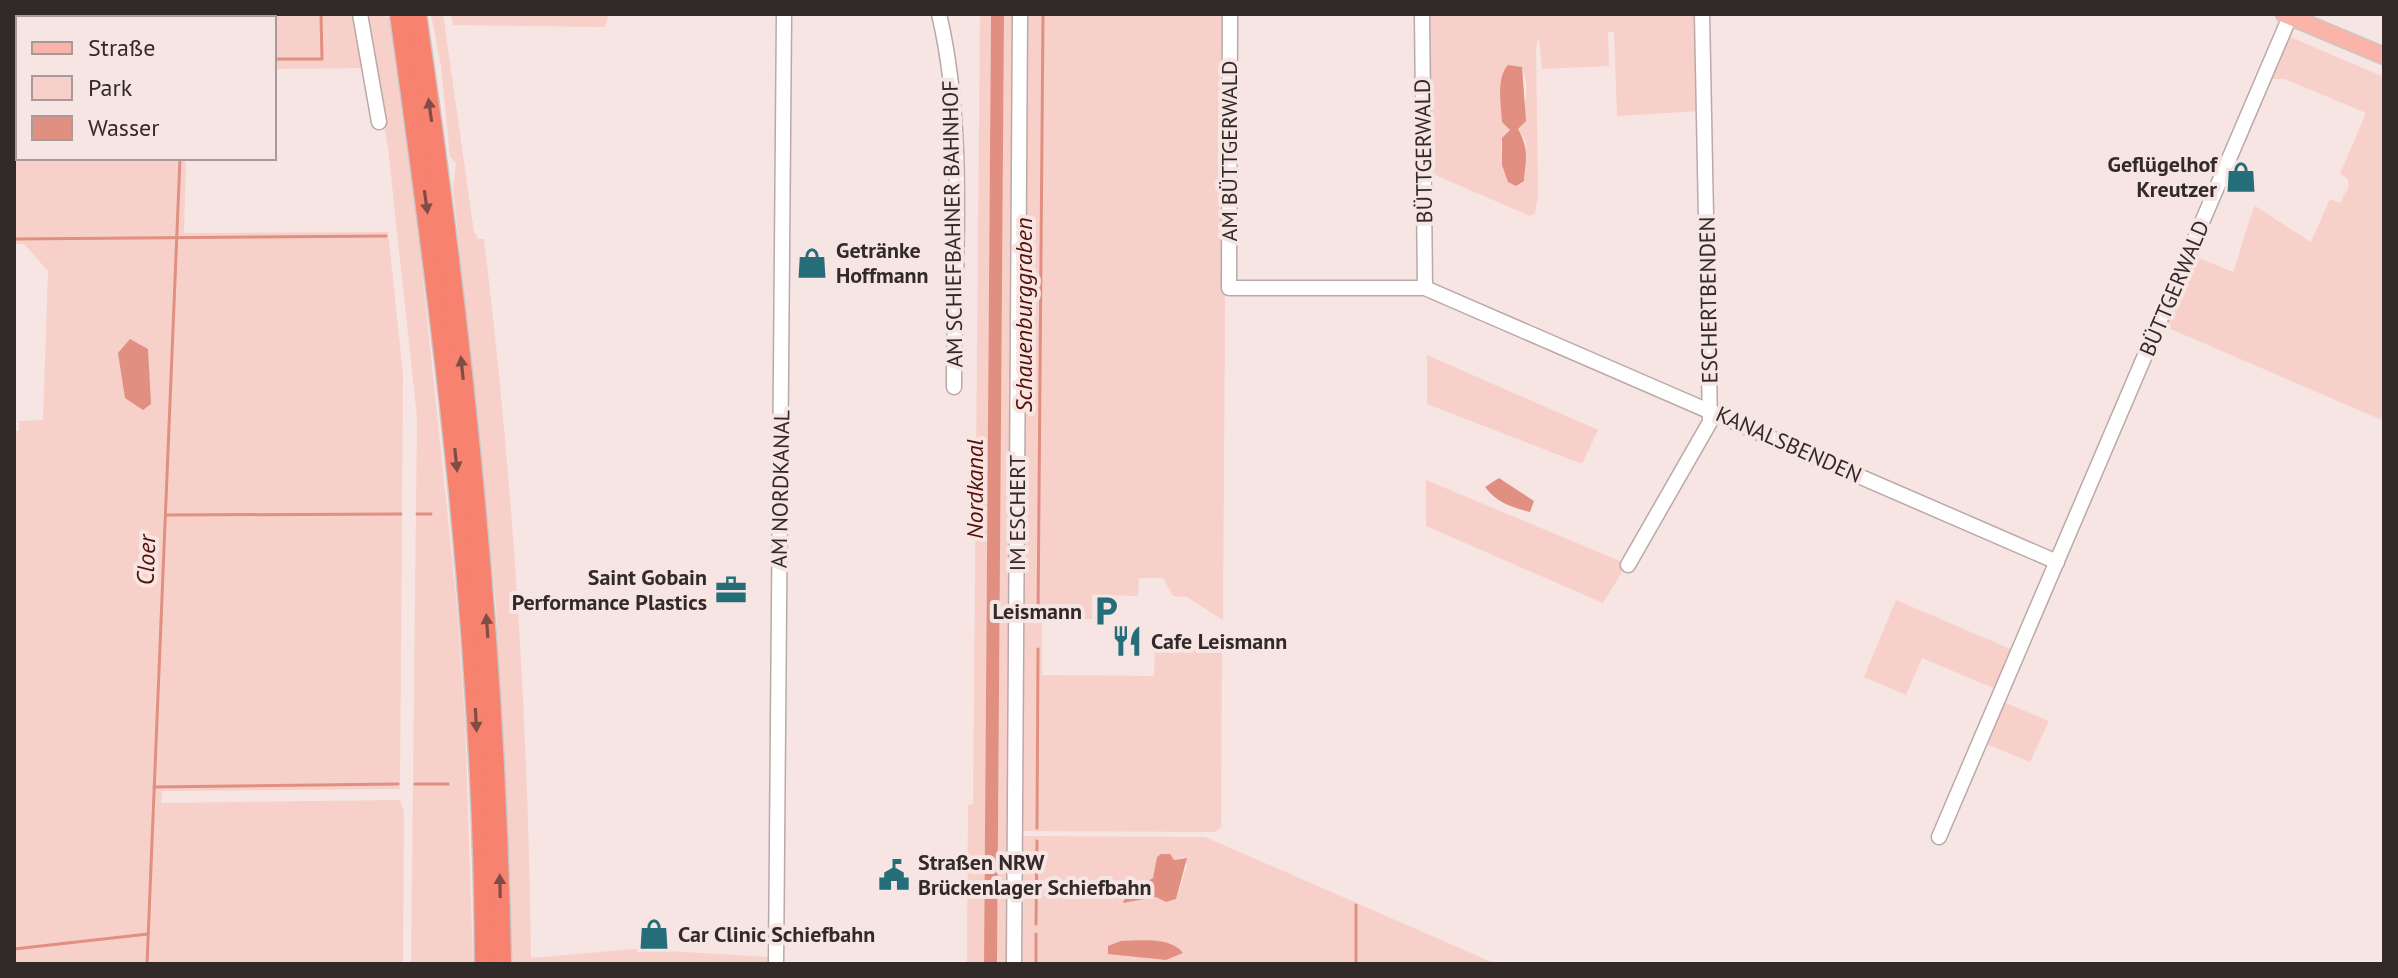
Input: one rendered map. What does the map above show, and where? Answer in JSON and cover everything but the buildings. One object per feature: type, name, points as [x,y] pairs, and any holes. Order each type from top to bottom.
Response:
[{"type":"highway","points":[[400,14],[437,288],[459,495],[476,707],[485,964]]},
{"type":"highway","points":[[416,14],[453,287],[478,522],[495,765],[501,964]]},
{"type":"main road","points":[[2287,15],[2384,56]]},
{"type":"street","points":[[360,14],[379,122]]},
{"type":"street","name":"AM NORDKANAL","points":[[776,964],[784,14]]},
{"type":"street","name":"AM SCHIEFBAHNER BAHNHOF","points":[[939,14],[947,49],[954,122],[954,387]]},
{"type":"street","name":"IM ESCHERT","points":[[1014,964],[1020,14]]},
{"type":"street","name":"AM BÜTTGERWALD","points":[[1229,288],[1230,14]]},
{"type":"street","name":"BÜTTGERWALD","points":[[1422,14],[1425,288]]},
{"type":"street","name":"ESCHERTBENDEN","points":[[1628,565],[1710,422],[1702,14]]},
{"type":"street","name":"BÜTTGERWALD","points":[[2057,562],[2287,15]]},
{"type":"street","name":"KANALSBENDEN","points":[[1229,288],[1425,288],[2057,562]]},
{"type":"street","points":[[1939,837],[2057,562]]},
{"type":"green space","points":[[14,14],[91,14],[16,16],[14,49]]},
{"type":"green space","points":[[357,14],[366,68],[276,69],[276,16],[99,16]]},
{"type":"green space","points":[[367,14],[389,17],[418,232],[456,595],[465,720],[473,964],[411,964],[417,417],[388,148]]},
{"type":"green space","points":[[431,14],[443,14],[474,232],[478,239],[484,239],[494,328],[517,598],[531,958],[635,949],[768,957],[768,964],[512,964],[496,605],[453,188],[456,163],[450,157],[441,66]]},
{"type":"green space","points":[[451,14],[609,14],[605,27],[453,25]]},
{"type":"green space","points":[[980,14],[991,14],[984,964],[967,964],[968,805],[973,804]]},
{"type":"green space","points":[[1004,14],[1013,14],[1009,964],[997,964]]},
{"type":"green space","points":[[1024,14],[1227,14],[1223,620],[1187,597],[1173,596],[1163,578],[1139,578],[1138,596],[1092,595],[1092,619],[1042,619],[1042,675],[1154,676],[1155,649],[1222,649],[1221,827],[1215,832],[1020,831]]},
{"type":"green space","points":[[1425,14],[1698,14],[1700,111],[1617,116],[1614,32],[1608,32],[1609,66],[1542,69],[1539,38],[1536,47],[1538,195],[1535,213],[1530,216],[1426,171]],"holes":[[[1518,65],[1523,71],[1526,96],[1518,129],[1526,142],[1525,178],[1502,165],[1501,142],[1511,130],[1504,103],[1506,90]]]},
{"type":"green space","points":[[2290,37],[2384,77],[2384,421],[2166,327],[2196,257],[2233,272],[2255,206],[2311,242],[2330,199],[2340,203],[2349,186],[2347,178],[2340,174],[2366,113],[2285,79],[2272,79]]},
{"type":"green space","points":[[14,57],[16,160],[186,160],[184,233],[388,232],[403,374],[400,789],[162,791],[161,803],[400,800],[404,811],[403,964],[14,964],[14,431],[19,431],[19,421],[43,420],[48,271],[24,244],[14,244]]},
{"type":"green space","points":[[1427,355],[1598,430],[1582,464],[1427,404]]},
{"type":"green space","points":[[1426,480],[1627,564],[1603,603],[1426,526]]},
{"type":"green space","points":[[1896,600],[2015,651],[1998,690],[1922,658],[1906,695],[1864,677]]},
{"type":"green space","points":[[2001,701],[2049,721],[2030,762],[1989,745],[1986,738]]},
{"type":"green space","points":[[1020,836],[1205,837],[1496,964],[1019,964]],"holes":[[[1161,854],[1174,860],[1184,857],[1187,866],[1176,899],[1166,902],[1157,897],[1123,903],[1127,892],[1153,878],[1157,857]],[[1130,941],[1170,943],[1183,953],[1166,960],[1141,957]]]},
{"type":"water","points":[[991,14],[1004,14],[997,964],[984,964]]},
{"type":"water","points":[[1508,65],[1522,67],[1526,121],[1518,129],[1525,148],[1524,181],[1516,186],[1508,182],[1502,165],[1502,138],[1510,130],[1502,122],[1500,100],[1502,77]]},
{"type":"water","points":[[130,339],[148,349],[151,404],[143,410],[125,398],[118,353]]},
{"type":"water","points":[[1499,478],[1534,501],[1530,512],[1505,504],[1485,487]]},
{"type":"water","points":[[1170,854],[1174,860],[1187,858],[1176,899],[1166,902],[1156,897],[1123,903],[1127,892],[1153,878],[1157,857]]},
{"type":"water","points":[[1121,941],[1163,942],[1183,953],[1166,960],[1108,954],[1108,946]]},
{"type":"waterway","name":"Cloer","points":[[276,59],[322,59],[321,14]]},
{"type":"waterway","name":"Schauenburggraben","points":[[1038,617],[1043,14]]},
{"type":"waterway","name":"Cloer","points":[[147,964],[180,160]]},
{"type":"waterway","points":[[14,239],[386,236]]},
{"type":"waterway","points":[[166,515],[401,514]]},
{"type":"waterway","points":[[417,514],[431,514]]},
{"type":"waterway","name":"Schauenburggraben","points":[[1037,828],[1038,649]]},
{"type":"waterway","points":[[154,787],[398,784]]},
{"type":"waterway","points":[[415,784],[448,784]]},
{"type":"waterway","name":"Schauenburggraben","points":[[1036,924],[1037,841]]},
{"type":"waterway","points":[[1356,905],[1356,964]]},
{"type":"waterway","points":[[14,949],[148,934]]},
{"type":"waterway","name":"Schauenburggraben","points":[[1036,934],[1036,964]]},
{"type":"place","name":"Geflügelhof Kreutzer","points":[[2241,177]]},
{"type":"place","name":"Getränke Hoffmann","points":[[812,263]]},
{"type":"place","name":"Saint Gobain Performance Plastics","points":[[731,590]]},
{"type":"place","name":"Leismann","points":[[1106,611]]},
{"type":"place","name":"Cafe Leismann","points":[[1127,641]]},
{"type":"place","name":"Straßen NRW Brückenlager Schiefbahn","points":[[894,875]]},
{"type":"place","name":"Car Clinic Schiefbahn","points":[[654,934]]},
{"type":"water label","name":"Nordkanal","points":[[974,489]]}]
